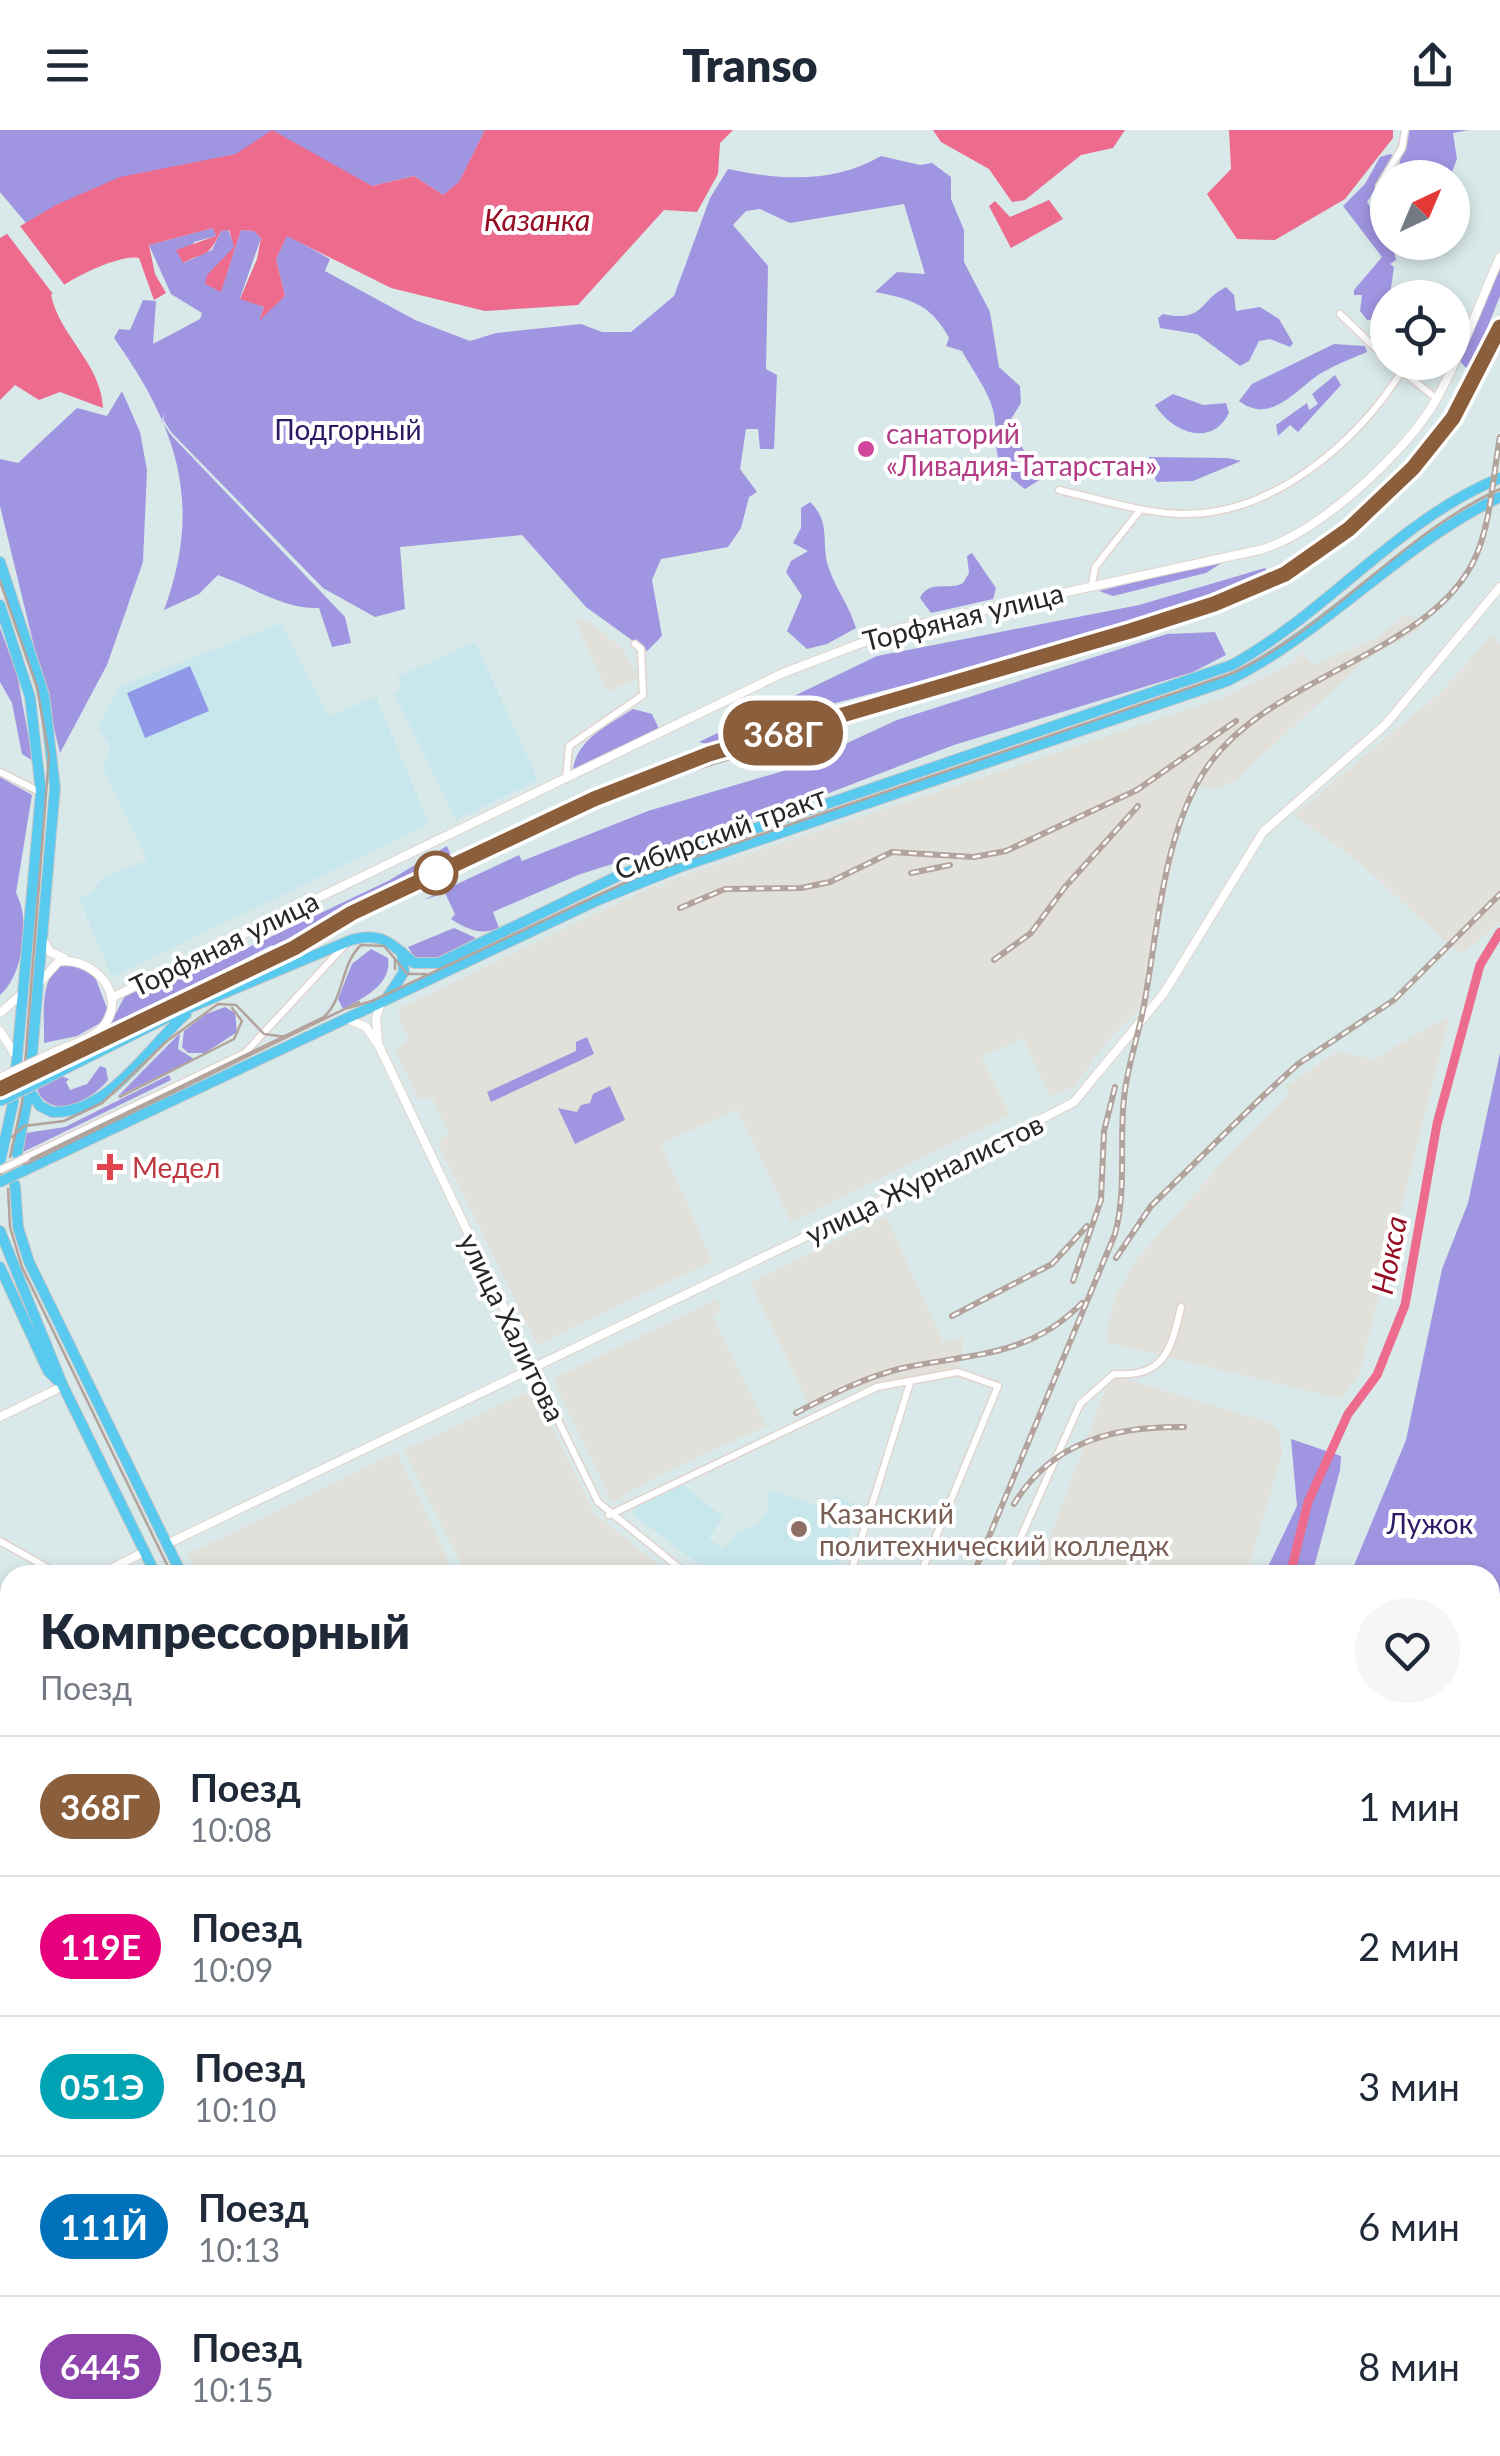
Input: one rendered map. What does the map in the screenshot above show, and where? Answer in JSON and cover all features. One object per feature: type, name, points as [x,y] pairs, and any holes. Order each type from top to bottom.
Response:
[{"type":"main road","name":"Сибирский тракт","points":[[0,1100],[203,1002],[348,942],[377,936],[422,966],[439,963],[622,874],[1232,665],[1316,610],[1434,514],[1500,478]]},
{"type":"main road","name":"Сибирский тракт","points":[[0,1182],[23,1160],[348,1019],[598,900],[680,867],[1227,681],[1298,641],[1442,528],[1500,497]]},
{"type":"main road","points":[[0,562],[36,665],[54,752],[52,848],[23,1160]]},
{"type":"main road","points":[[0,605],[30,698],[41,792],[13,1103],[0,1162]]},
{"type":"main road","points":[[382,1003],[404,972],[401,951]]},
{"type":"main road","points":[[29,1090],[40,1106],[52,1112],[92,1100],[119,1082],[159,1038],[203,1002]]},
{"type":"main road","points":[[0,1130],[13,1103]]},
{"type":"main road","points":[[16,1185],[18,1227],[29,1262],[177,1565]]},
{"type":"main road","points":[[0,1230],[63,1386],[151,1565]]},
{"type":"main road","points":[[0,1267],[48,1371],[63,1386]]},
{"type":"street","points":[[1395,160],[1405,130]]},
{"type":"street","name":"Торфяная улица","points":[[111,998],[783,672],[875,635],[1259,550],[1298,536],[1358,487],[1416,427],[1436,400],[1500,258]]},
{"type":"street","points":[[1340,314],[1370,343]]},
{"type":"street","points":[[1060,490],[1141,509],[1183,514],[1226,509],[1292,478],[1350,440],[1395,380]]},
{"type":"street","points":[[1413,380],[1436,400]]},
{"type":"street","points":[[1092,584],[1095,567],[1141,509]]},
{"type":"street","name":"улица Журналистов","points":[[167,1544],[1012,1137],[1074,1102],[1164,993],[1267,828],[1385,725],[1500,587]]},
{"type":"street","points":[[566,780],[570,746],[644,695],[641,649],[636,644]]},
{"type":"street","points":[[0,772],[41,792]]},
{"type":"street","name":"Торфяная улица","points":[[0,1078],[100,1030],[110,1014],[111,998],[92,966],[50,952],[41,936]]},
{"type":"street","name":"Сибирский тракт","points":[[0,1170],[245,1053],[348,942]]},
{"type":"street","points":[[36,994],[42,975],[68,960]]},
{"type":"street","points":[[0,1013],[23,993]]},
{"type":"street","points":[[379,1046],[376,1024],[382,1003]]},
{"type":"street","points":[[348,1019],[366,1027],[379,1046]]},
{"type":"street","points":[[0,1031],[17,1058]]},
{"type":"street","name":"улица Халитова","points":[[379,1046],[598,1502],[609,1515],[675,1565]]},
{"type":"street","points":[[1008,1565],[1080,1404],[1114,1374],[1136,1376],[1160,1362],[1171,1348],[1181,1307]]},
{"type":"street","points":[[609,1515],[877,1387],[958,1372],[998,1386],[924,1565]]},
{"type":"street","points":[[853,1565],[910,1383]]},
{"type":"street","points":[[0,1417],[63,1386]]},
{"type":"street","points":[[0,1541],[42,1565]]},
{"type":"street","points":[[119,1565],[144,1552]]},
{"type":"shaded area","points":[[1408,613],[1423,627],[1364,661],[1235,781],[1213,790],[1196,784],[1183,815],[1142,1006],[1106,1043],[1074,1087],[1050,1096],[1023,1038],[981,1057],[1010,1115],[791,1222],[737,1109],[661,1144],[712,1261],[537,1345],[438,1143],[449,1133],[432,1097],[418,1099],[395,1051],[409,1040],[397,1015],[402,1007],[655,885],[663,887],[666,881],[1219,699],[1292,663],[1302,652],[1314,665],[1378,637]]},
{"type":"shaded area","points":[[574,618],[593,624],[624,650],[639,677],[608,692]]},
{"type":"shaded area","points":[[281,623],[328,716],[376,697],[429,824],[112,977],[79,898],[93,891],[101,879],[147,860],[103,768],[111,748],[98,727],[119,687]]},
{"type":"shaded area","points":[[1493,634],[1500,645],[1500,922],[1464,953],[1451,947],[1359,862],[1294,815],[1442,691]]},
{"type":"shaded area","points":[[475,642],[538,780],[456,820],[394,693],[402,689],[397,677]]},
{"type":"shaded area","points":[[190,666],[209,711],[145,738],[127,693]]},
{"type":"shaded area","points":[[1450,1015],[1359,1375],[1341,1399],[1105,1342],[1115,1296],[1138,1258],[1235,1148],[1289,1095],[1285,1087],[1336,1052],[1374,1059]]},
{"type":"shaded area","points":[[886,1216],[943,1342],[964,1338],[959,1368],[857,1388],[812,1410],[750,1283]]},
{"type":"shaded area","points":[[716,1299],[722,1311],[712,1316],[766,1426],[661,1474],[612,1503],[553,1379]]},
{"type":"shaded area","points":[[1115,1376],[1268,1422],[1280,1433],[1282,1454],[1249,1565],[1040,1565],[1108,1382]]},
{"type":"shaded area","points":[[534,1389],[594,1513],[659,1565],[462,1565],[404,1450]]},
{"type":"shaded area","points":[[397,1452],[450,1565],[194,1565],[188,1554]]},
{"type":"shaded area","name":"Казанский политехнический колледж","points":[[682,1484],[723,1517],[709,1538],[723,1549],[736,1534],[759,1523],[767,1512],[768,1490],[830,1509],[834,1495],[859,1506],[838,1565],[700,1565],[634,1515],[633,1508]]},
{"type":"green space","points":[[0,130],[485,130],[459,183],[443,195],[414,176],[372,186],[26,223],[0,192]]},
{"type":"green space","points":[[1408,130],[1469,130],[1453,133],[1457,160],[1400,160]]},
{"type":"green space","name":"Подгорный","points":[[881,156],[920,165],[932,163],[951,177],[951,199],[964,230],[964,262],[990,312],[999,367],[1020,386],[1021,403],[1008,424],[1041,479],[1025,489],[1004,469],[997,452],[993,410],[987,395],[962,351],[946,346],[949,338],[935,317],[919,305],[875,292],[897,272],[925,274],[904,204],[790,223],[760,209],[746,211],[733,225],[768,266],[766,369],[777,375],[774,449],[760,449],[758,429],[746,429],[740,469],[757,492],[749,497],[741,528],[728,547],[661,559],[652,580],[662,636],[647,651],[586,607],[522,535],[400,547],[405,609],[375,617],[323,588],[171,432],[163,419],[166,413],[161,420],[114,338],[119,329],[130,330],[143,300],[156,301],[153,344],[200,319],[202,313],[171,294],[149,245],[213,228],[216,236],[194,242],[183,263],[212,250],[221,231],[228,230],[235,247],[221,292],[241,230],[254,231],[261,238],[240,298],[264,307],[260,318],[285,296],[276,259],[287,235],[330,259],[325,271],[415,320],[470,341],[496,333],[581,324],[602,332],[631,332],[674,296],[710,198],[728,169],[806,177],[844,171]]},
{"type":"green space","points":[[1395,156],[1393,160],[1378,160]]},
{"type":"green space","points":[[1370,175],[1370,241],[1343,206]]},
{"type":"green space","points":[[1379,260],[1396,260],[1390,264],[1394,267],[1392,280],[1370,280],[1370,320],[1360,311],[1362,295],[1354,295]]},
{"type":"green space","points":[[1500,267],[1500,296],[1470,364],[1470,335]]},
{"type":"green space","points":[[1226,287],[1234,295],[1236,311],[1260,307],[1279,319],[1293,343],[1290,347],[1270,339],[1259,341],[1249,361],[1240,366],[1197,334],[1160,328],[1158,318],[1163,314],[1194,313]]},
{"type":"green space","points":[[1334,344],[1365,346],[1367,352],[1323,372],[1273,407],[1251,408],[1239,401],[1252,384]]},
{"type":"green space","points":[[1335,375],[1341,385],[1298,432],[1290,425],[1278,436],[1276,425],[1307,403],[1309,410],[1318,404],[1312,394]]},
{"type":"green space","points":[[122,391],[140,432],[147,470],[143,562],[107,665],[60,753],[0,506],[0,459],[18,463],[77,408],[107,416]]},
{"type":"green space","points":[[1173,394],[1203,405],[1226,403],[1229,413],[1212,431],[1191,432],[1171,422],[1155,405]]},
{"type":"green space","points":[[162,422],[345,617],[351,643],[332,647],[319,608],[280,601],[218,575],[199,594],[164,610],[176,572],[182,501],[178,468]]},
{"type":"green space","points":[[1149,457],[1241,461],[1193,481],[1157,482],[1147,465]]},
{"type":"green space","points":[[810,502],[823,525],[829,569],[856,628],[827,644],[807,649],[787,631],[802,596],[786,572],[791,561],[808,551],[793,543],[801,528],[801,508]]},
{"type":"green space","points":[[972,553],[996,588],[993,599],[931,613],[920,598],[924,592],[963,583],[969,573],[967,556]]},
{"type":"green space","points":[[1226,560],[1206,573],[1113,596],[1099,591]]},
{"type":"green space","points":[[1265,568],[1269,574],[1258,582],[1044,649],[774,719],[727,741],[699,742],[877,656],[1139,605]]},
{"type":"green space","points":[[0,628],[17,674],[33,761],[22,754],[12,703],[0,682]]},
{"type":"green space","points":[[1215,632],[1226,655],[1193,672],[954,745],[811,800],[578,875],[493,912],[499,928],[474,930],[451,919],[455,914],[445,893],[423,900],[519,855],[522,861],[648,811],[793,768],[897,720],[1167,634]]},
{"type":"green space","points":[[633,709],[652,714],[659,729],[573,769],[588,741]]},
{"type":"green space","points":[[0,777],[32,795],[16,893],[23,917],[22,947],[14,975],[0,995]]},
{"type":"green space","points":[[447,846],[452,858],[434,863],[276,948],[272,945],[107,1030],[125,996],[215,954],[220,961],[388,881]]},
{"type":"green space","points":[[454,928],[476,938],[434,960],[415,958],[408,947]]},
{"type":"green space","points":[[371,949],[388,958],[385,976],[374,990],[343,1009],[338,999],[352,964]]},
{"type":"green space","points":[[67,963],[93,972],[107,1008],[102,1022],[77,1036],[44,1043],[47,986],[57,968]]},
{"type":"green space","points":[[225,1007],[235,1013],[237,1032],[205,1053],[188,1053],[182,1047],[184,1031],[206,1014]]},
{"type":"green space","points":[[180,1033],[178,1049],[194,1059],[117,1097]]},
{"type":"green space","points":[[587,1037],[594,1054],[491,1102],[487,1092],[576,1051],[576,1042]]},
{"type":"green space","name":"Лужок","points":[[1500,1053],[1500,1565],[1354,1565],[1406,1440],[1442,1269],[1468,1203]]},
{"type":"green space","points":[[100,1066],[106,1068],[108,1080],[92,1095],[71,1105],[51,1104],[37,1089],[61,1076],[69,1079],[66,1082],[70,1090],[87,1084]]},
{"type":"green space","points":[[169,1075],[171,1080],[21,1153],[26,1133],[65,1127]]},
{"type":"green space","points":[[610,1086],[625,1120],[575,1144],[558,1108],[577,1112],[581,1105],[590,1103],[593,1094]]},
{"type":"green space","points":[[1291,1439],[1341,1456],[1340,1470],[1315,1565],[1269,1565],[1297,1506]]},
{"type":"water","name":"Казанка","points":[[272,130],[372,186],[414,176],[443,195],[459,182],[485,130],[733,130],[720,143],[718,174],[697,212],[664,210],[578,305],[485,311],[391,288],[287,236],[276,259],[285,296],[259,321],[264,307],[240,299],[257,259],[261,238],[254,231],[241,230],[221,292],[205,284],[207,275],[234,247],[229,230],[221,231],[208,251],[183,263],[176,250],[216,236],[213,228],[149,245],[155,274],[166,293],[154,300],[139,258],[93,269],[51,295],[63,324],[95,377],[103,408],[60,392],[39,400],[15,385],[0,400],[0,238],[56,205],[120,177],[236,154]]},
{"type":"water","points":[[933,130],[1125,130],[1113,148],[1081,155],[1025,200],[1012,202],[989,169],[941,142]]},
{"type":"water","points":[[1229,130],[1393,130],[1393,138],[1376,160],[1370,160],[1370,167],[1345,199],[1275,240],[1237,239],[1207,194],[1231,169]]},
{"type":"water","points":[[1049,200],[1063,219],[1011,248],[989,206],[995,201],[1010,217]]},
{"type":"pier","points":[[17,222],[66,287],[56,298],[5,231]]},
{"type":"waterway","name":"Нокса","points":[[1292,1565],[1308,1502],[1348,1414],[1377,1375],[1405,1305],[1437,1124],[1480,965],[1500,932]]},
{"type":"tram line","points":[[348,1008],[372,1001],[637,877],[1233,673],[1302,631],[1430,531],[1500,489]]},
{"type":"tram line","points":[[0,581],[37,687],[49,756],[22,1103],[10,1157]]},
{"type":"tram line","points":[[0,1174],[324,1017],[361,945],[384,946],[395,959],[395,969]]},
{"type":"tram line","points":[[395,959],[407,974],[426,974]]},
{"type":"tram line","points":[[0,1177],[359,1002]]},
{"type":"tram line","points":[[12,1137],[24,1126],[64,1121],[102,1103],[167,1041],[218,1004],[236,1005],[264,1034],[286,1037]]},
{"type":"tram line","points":[[120,1097],[234,1039],[242,1021],[232,1008]]},
{"type":"tram line","points":[[8,1189],[10,1227],[22,1267],[167,1565]]},
{"type":"railway","points":[[0,1089],[555,822],[653,781],[1254,594],[1350,532],[1397,490],[1456,420],[1500,337]]},
{"type":"railway","points":[[977,1565],[1115,1234],[1121,1200],[1125,1087],[1143,1010],[1169,859],[1188,802],[1202,775],[1229,741],[1264,713],[1386,643],[1423,619],[1454,590],[1481,543],[1500,437]]},
{"type":"railway","points":[[680,908],[725,889],[801,888],[830,882],[892,852],[974,857],[1006,851],[1137,790],[1236,721]]},
{"type":"railway","points":[[994,960],[1031,933],[1065,887],[1138,806]]},
{"type":"railway","points":[[911,873],[950,865]]},
{"type":"railway","points":[[1116,1258],[1151,1206],[1262,1097],[1298,1064],[1394,1000],[1500,894]]},
{"type":"railway","points":[[1073,1281],[1101,1200],[1104,1131],[1115,1087]]},
{"type":"railway","points":[[952,1316],[1052,1264],[1087,1226]]},
{"type":"railway","points":[[796,1413],[889,1372],[1020,1344],[1062,1321],[1082,1303]]},
{"type":"railway","points":[[1014,1504],[1047,1465],[1087,1441],[1134,1430],[1184,1427]]},
{"type":"train","name":"368Г","points":[[0,1089],[294,948],[352,913],[594,799],[709,754],[1130,631],[1214,604],[1285,574],[1377,506],[1413,468],[1453,418],[1500,327]]},
{"type":"place","name":"санаторий «Ливадия-Татарстан»","points":[[866,449]]},
{"type":"place","name":"Медел","points":[[110,1167]]},
{"type":"place","name":"Казанский политехнический колледж","points":[[799,1529]]}]
